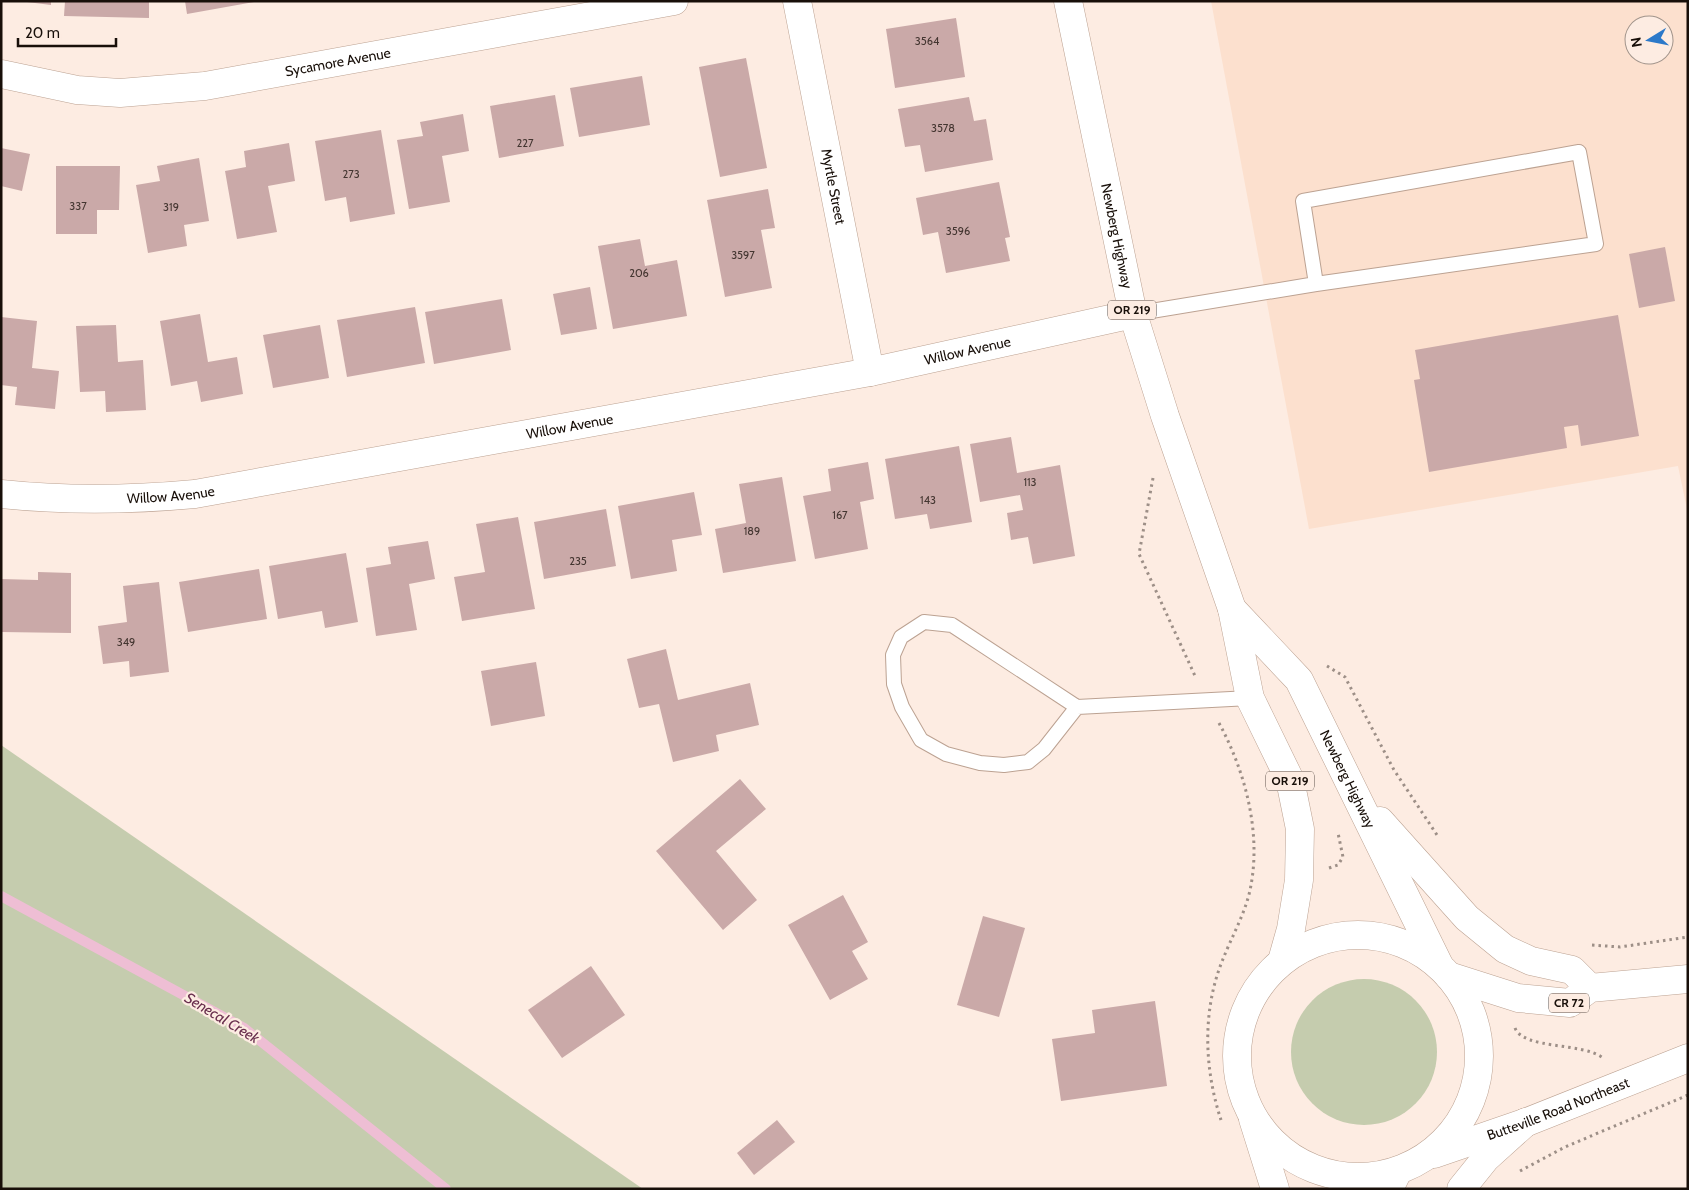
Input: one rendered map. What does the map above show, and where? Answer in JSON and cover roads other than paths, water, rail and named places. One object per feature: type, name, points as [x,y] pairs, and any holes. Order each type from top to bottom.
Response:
[{"type":"main road","name":"Sycamore Avenue","points":[[1,74],[77,90],[137,92],[205,86],[674,1]]},
{"type":"main road","name":"Myrtle Street","points":[[797,1],[870,372]]},
{"type":"main road","name":"Newberg Highway","points":[[1068,1],[1133,314],[1168,425],[1232,608],[1250,698],[1290,780],[1300,829],[1299,880],[1291,929],[1282,961]]},
{"type":"main road","name":"Willow Avenue","points":[[1,494],[53,500],[99,500],[195,494],[870,372],[1133,314]]},
{"type":"main road","name":"Newberg Highway","points":[[1232,608],[1299,680],[1444,971]]},
{"type":"main road","points":[[1354,791],[1430,879],[1467,918],[1505,949],[1531,961],[1572,970],[1590,988]]},
{"type":"main road","points":[[1253,1119],[1274,1145],[1309,1167],[1332,1176],[1393,1180],[1428,1156],[1450,1137],[1466,1113],[1476,1085],[1479,1056],[1472,1018],[1466,1000],[1444,971],[1419,951],[1397,941],[1373,936],[1349,935],[1317,942],[1302,948],[1282,961],[1264,978],[1250,999],[1241,1022],[1238,1039],[1237,1072],[1242,1096],[1253,1119],[1275,1189]]},
{"type":"main road","name":"CR 72","points":[[1444,971],[1518,998],[1570,1003],[1590,988],[1688,979]]},
{"type":"main road","name":"Butteville Road Northeast","points":[[1428,1156],[1527,1122],[1688,1058]]},
{"type":"main road","points":[[1461,1189],[1486,1158],[1527,1122]]},
{"type":"lane","points":[[1133,314],[1316,284],[1596,244],[1579,152],[1303,201],[1316,284]]},
{"type":"lane","points":[[1076,707],[1044,749],[1028,762],[1004,765],[980,763],[946,754],[921,740],[902,708],[894,684],[893,655],[901,637],[924,622],[952,624],[1076,707],[1250,698]]},
{"type":"waterway","name":"Senecal Creek","points":[[1,896],[244,1028],[446,1189]]}]
